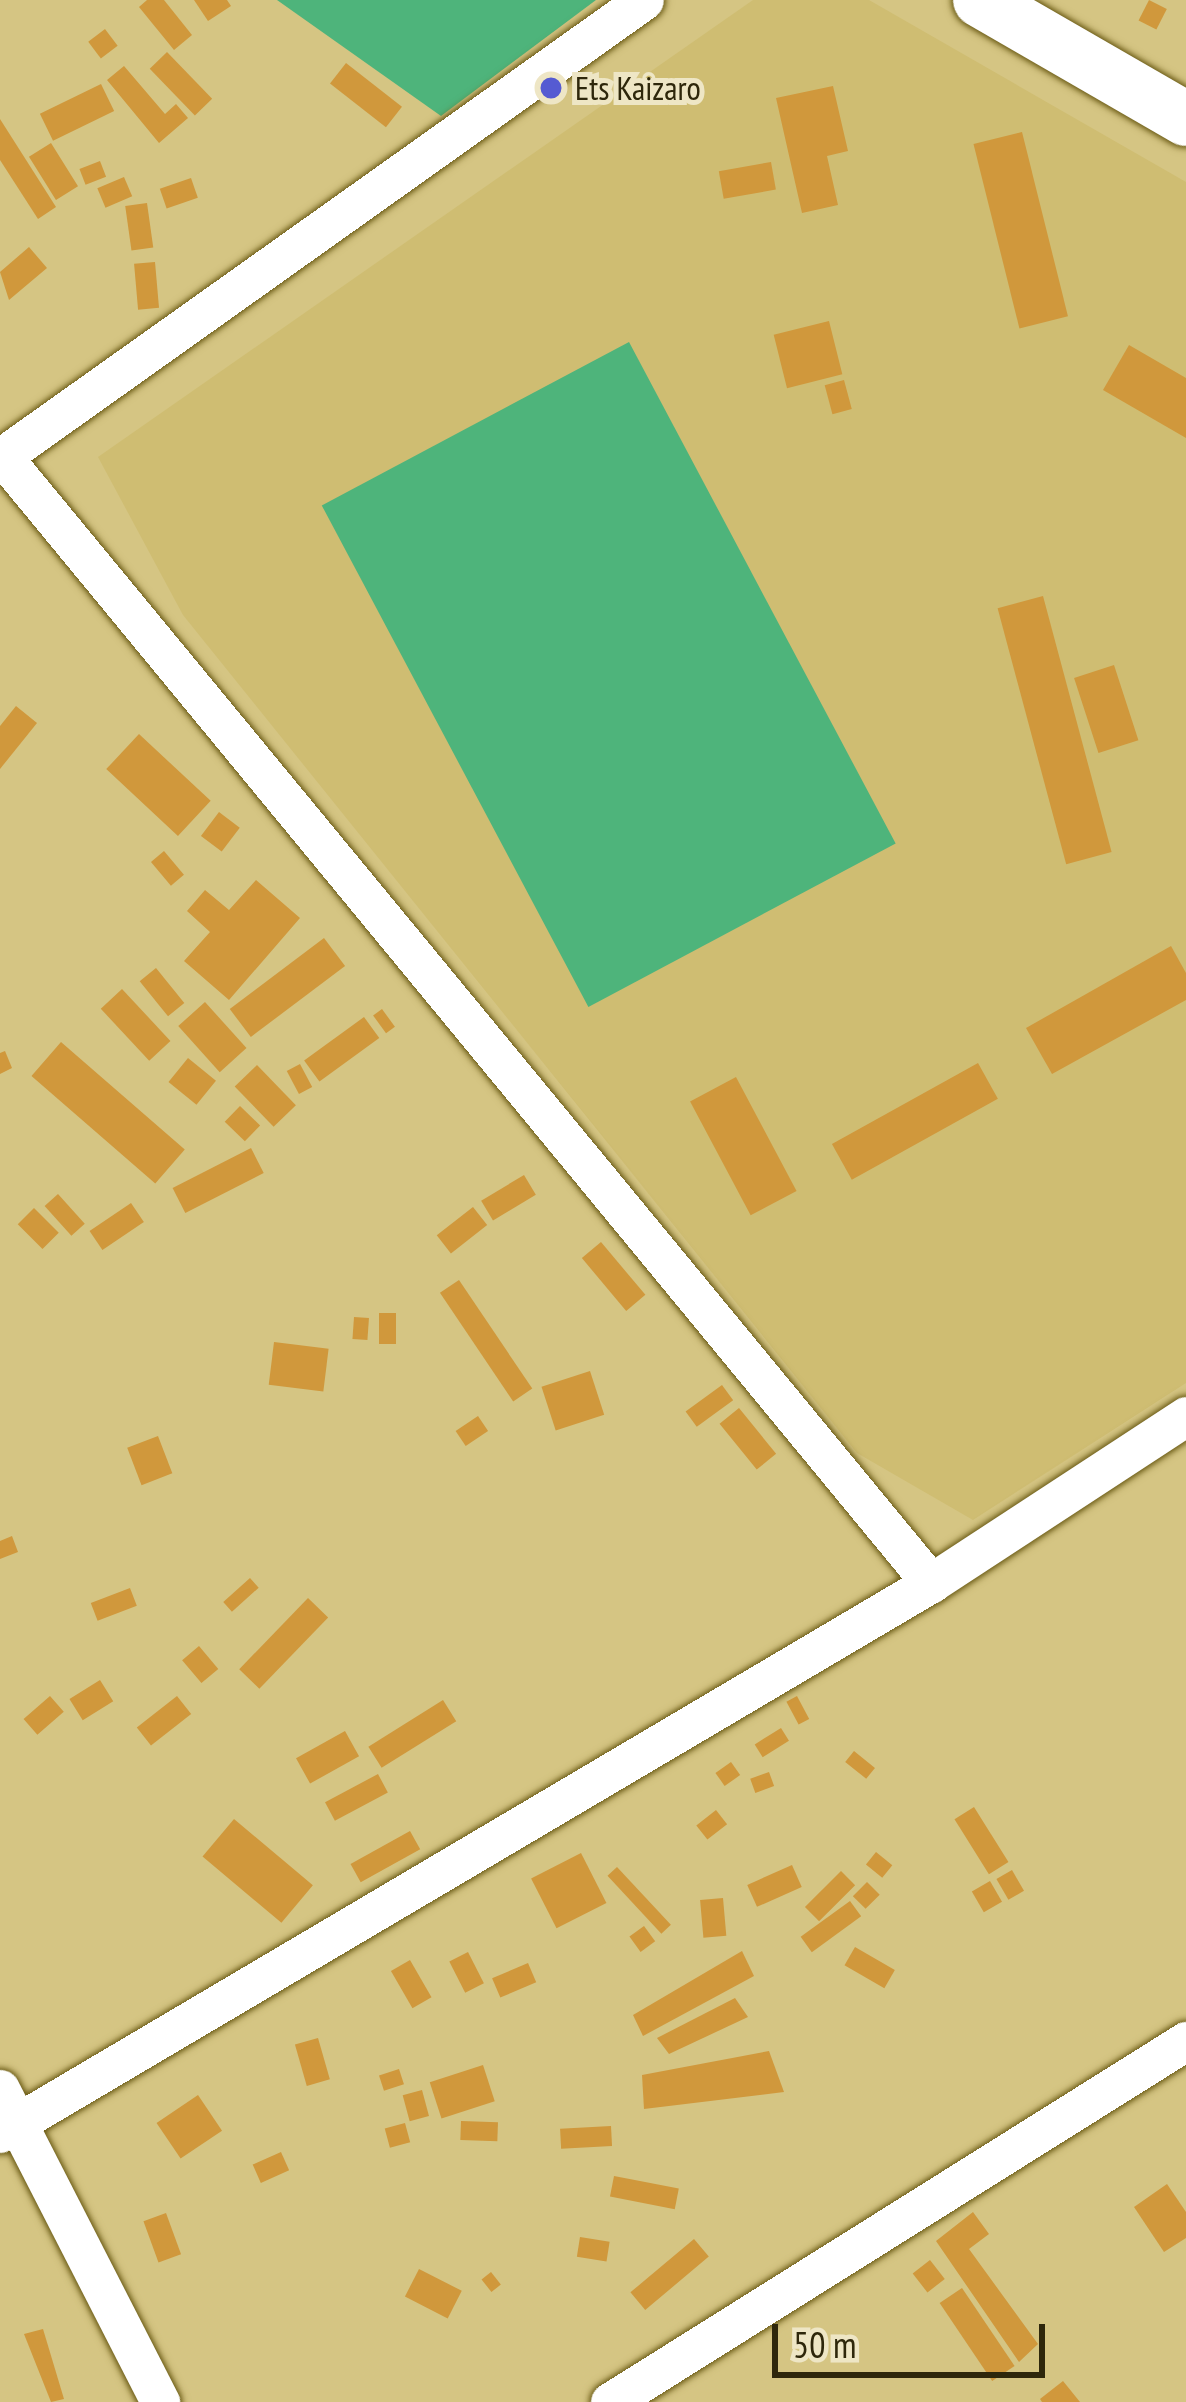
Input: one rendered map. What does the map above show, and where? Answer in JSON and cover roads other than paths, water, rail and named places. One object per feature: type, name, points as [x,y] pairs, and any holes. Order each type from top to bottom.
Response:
[{"type":"main road","points":[[980,0],[1186,118]]},
{"type":"street","points":[[644,0],[1,457],[932,1583]]},
{"type":"street","points":[[160,2402],[6,2114],[932,1583],[1186,1416]]},
{"type":"street","points":[[610,2402],[1186,2041]]},
{"type":"place","name":"Ets Kaizaro","points":[[551,88]]}]
